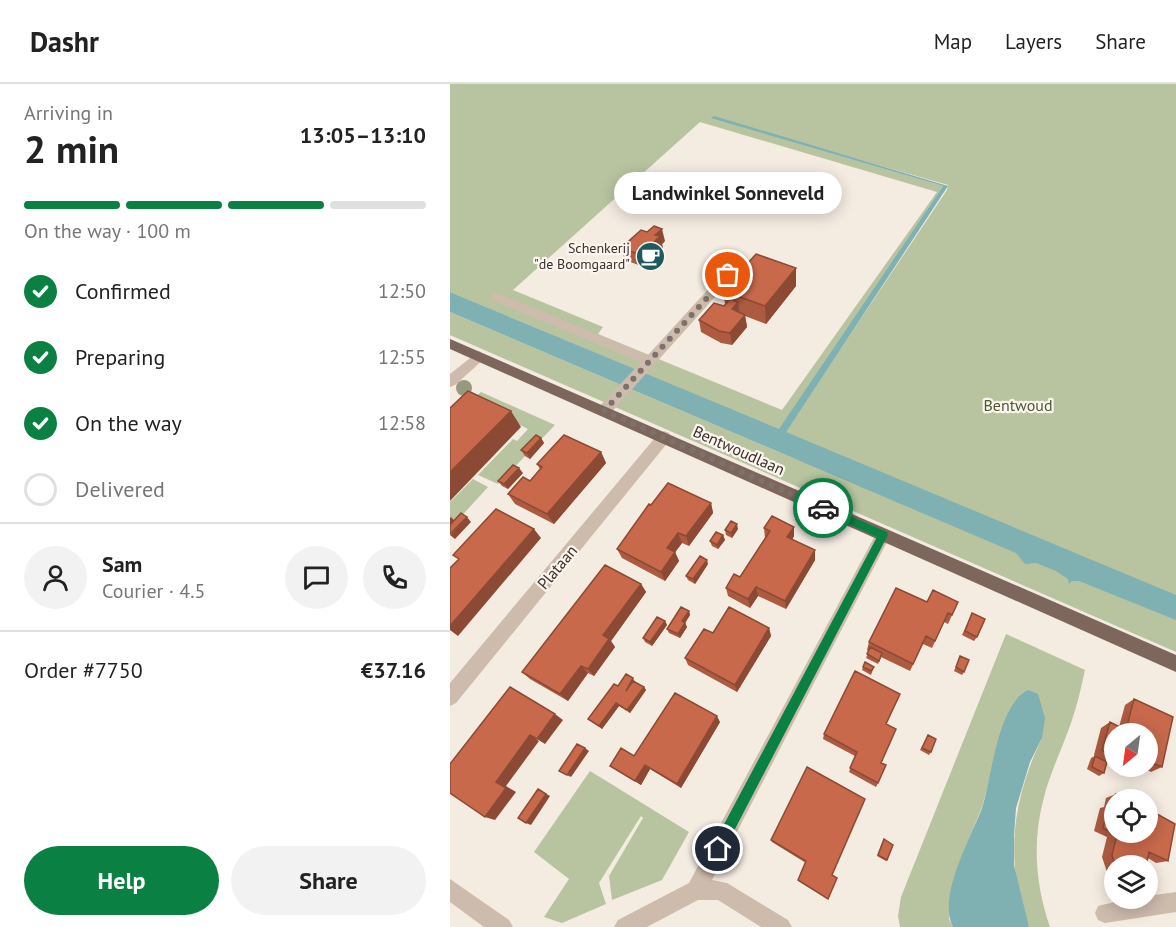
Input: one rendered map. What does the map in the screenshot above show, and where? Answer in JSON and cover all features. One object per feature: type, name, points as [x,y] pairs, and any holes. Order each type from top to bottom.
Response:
[{"type":"main road","name":"Bentwoudlaan","points":[[450,344],[664,436],[1176,664]]},
{"type":"street","points":[[604,411],[728,275]]},
{"type":"street","points":[[496,297],[648,364]]},
{"type":"street","points":[[450,382],[479,356]]},
{"type":"street","name":"Plataan","points":[[450,697],[664,436]]},
{"type":"street","points":[[696,890],[883,535]]},
{"type":"street","points":[[450,889],[502,927]]},
{"type":"street","points":[[625,927],[696,890],[720,890],[781,927]]},
{"type":"street","points":[[1105,914],[1176,902]]},
{"type":"green space","name":"Bentwoud","points":[[450,84],[1176,84],[1176,652],[450,335],[450,312],[793,458],[785,432],[947,190],[948,185],[711,117],[943,186],[779,430],[450,292]],"holes":[[[700,122],[937,192],[782,410],[598,334],[603,327],[513,290]]]},
{"type":"green space","points":[[481,392],[555,425],[498,484],[478,475],[513,439],[517,441],[528,429],[480,405],[450,421]]},
{"type":"green space","points":[[473,479],[488,487],[457,521],[450,518],[450,502]]},
{"type":"green space","points":[[1006,634],[1085,670],[1073,717],[1043,801],[1037,833],[1037,865],[1041,896],[1050,927],[1029,927],[1016,879],[1014,855],[1018,808],[1032,761],[1042,738],[991,774],[982,807],[961,859],[949,919],[953,927],[900,927],[898,916],[901,897]]},
{"type":"green space","points":[[590,771],[689,832],[662,880],[612,900],[609,876],[643,818],[641,816],[599,883],[606,904],[562,923],[544,917],[569,879],[534,852]]},
{"type":"water","points":[[714,116],[948,186],[786,432],[1176,595],[1176,620],[1079,581],[1072,581],[1069,584],[1068,579],[1056,571],[1036,563],[1025,564],[1016,553],[450,312],[450,292],[779,429],[943,186],[711,118]]},
{"type":"water","points":[[1028,690],[1038,694],[1045,718],[1042,738],[1030,762],[1016,808],[1014,865],[1029,927],[953,927],[949,914],[949,900],[957,867],[982,808],[1002,726],[1018,698]]},
{"type":"building","points":[[654,226],[662,229],[655,235],[660,236],[641,255],[621,248],[641,230],[647,232]]},
{"type":"building","points":[[756,254],[796,268],[765,306],[723,291]]},
{"type":"building","points":[[730,299],[738,302],[732,309],[745,315],[730,333],[719,331],[699,320],[714,303],[724,306]]},
{"type":"building","points":[[468,391],[511,411],[450,472],[450,408]]},
{"type":"building","points":[[536,435],[541,438],[527,453],[521,450]]},
{"type":"building","points":[[564,435],[601,452],[547,514],[508,494],[523,477],[530,481],[542,467],[537,464]]},
{"type":"building","points":[[513,465],[519,468],[504,484],[498,481]]},
{"type":"building","points":[[668,483],[711,503],[686,536],[678,533],[667,548],[675,552],[661,572],[617,549],[649,504],[651,505]]},
{"type":"building","points":[[496,509],[534,529],[450,626],[450,568],[459,559],[453,555]]},
{"type":"building","points":[[461,513],[467,517],[450,534],[450,525]]},
{"type":"building","points":[[772,516],[794,527],[787,537],[815,550],[785,601],[756,587],[748,599],[726,588],[734,574],[740,577],[770,531],[764,528]]},
{"type":"building","points":[[731,521],[737,524],[731,533],[725,530]]},
{"type":"building","points":[[716,532],[723,535],[717,545],[710,541]]},
{"type":"building","points":[[700,556],[707,560],[693,579],[686,576]]},
{"type":"building","points":[[605,565],[641,584],[603,635],[609,639],[588,669],[581,666],[560,694],[522,672]]},
{"type":"building","points":[[896,588],[927,602],[933,590],[958,602],[952,615],[948,613],[935,641],[926,636],[913,664],[869,642]]},
{"type":"building","points":[[681,607],[689,611],[682,621],[685,623],[678,634],[667,629]]},
{"type":"building","points":[[729,607],[769,628],[735,685],[685,658],[704,629],[713,633]]},
{"type":"building","points":[[972,613],[985,619],[977,637],[965,631]]},
{"type":"building","points":[[657,617],[665,621],[650,642],[643,638]]},
{"type":"building","points":[[870,647],[882,653],[879,661],[867,654]]},
{"type":"building","points":[[960,656],[969,660],[964,672],[956,667]]},
{"type":"building","points":[[865,662],[874,667],[871,671],[863,667]]},
{"type":"building","points":[[855,671],[900,694],[886,724],[896,729],[881,763],[886,765],[878,783],[850,768],[857,752],[824,734]]},
{"type":"building","points":[[626,674],[633,678],[626,691],[633,681],[644,687],[627,710],[616,703],[599,726],[588,719],[614,684],[618,686]]},
{"type":"building","points":[[510,687],[555,714],[537,739],[530,735],[496,782],[506,788],[485,817],[450,793],[450,764]]},
{"type":"building","points":[[675,693],[717,716],[677,784],[645,765],[635,781],[610,766],[621,748],[634,756]]},
{"type":"building","points":[[1134,699],[1173,717],[1162,767],[1158,765],[1158,723],[1128,723]]},
{"type":"building","points":[[928,735],[936,739],[931,752],[922,748]]},
{"type":"building","points":[[577,744],[585,748],[567,775],[559,771]]},
{"type":"building","points":[[1095,756],[1104,760],[1104,773],[1092,767]]},
{"type":"building","points":[[807,767],[865,799],[832,875],[837,878],[828,899],[798,880],[806,861],[771,840]]},
{"type":"building","points":[[538,789],[546,794],[526,823],[518,818]]},
{"type":"building","points":[[1158,815],[1175,824],[1168,861],[1149,852],[1148,855],[1112,855],[1115,843],[1158,843]]},
{"type":"building","points":[[884,839],[893,845],[887,860],[878,855]]},
{"type":"way so far","points":[[728,275],[604,411],[823,508]]},
{"type":"place","name":"Schenkerij \"de Boomgaard\"","points":[[651,256]]},
{"type":"place","name":"Landwinkel Sonneveld","points":[[728,275]]},
{"type":"route","points":[[718,849],[883,535],[823,508]]}]
